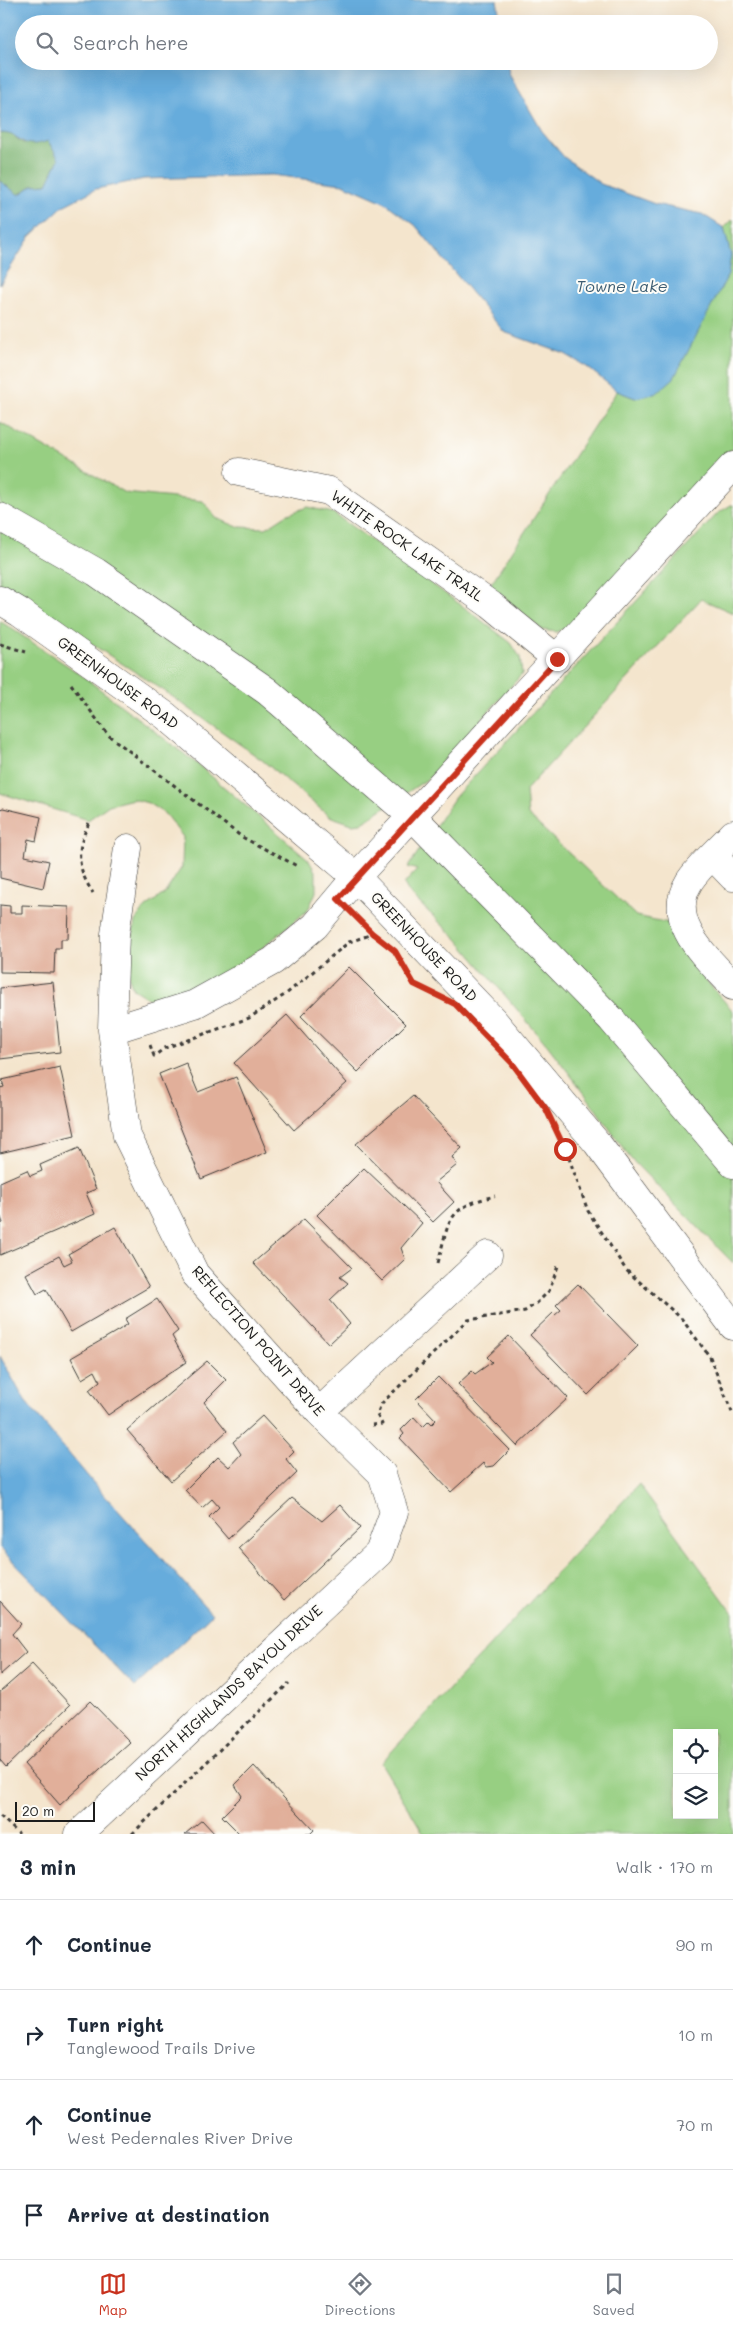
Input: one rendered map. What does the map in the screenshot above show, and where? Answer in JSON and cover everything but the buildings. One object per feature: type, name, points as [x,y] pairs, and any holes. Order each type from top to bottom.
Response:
[{"type":"street","points":[[112,1030],[195,1004],[273,961],[314,926],[732,470]]},
{"type":"street","name":"WHITE ROCK LAKE TRAIL","points":[[239,472],[329,491],[491,605],[557,659]]},
{"type":"street","points":[[0,517],[96,572],[267,691],[413,817],[611,1018],[733,1164]]},
{"type":"street","name":"GREENHOUSE ROAD","points":[[0,600],[20,612],[166,716],[356,878],[493,1020],[597,1143],[733,1326]]},
{"type":"street","points":[[733,834],[689,882],[681,901],[684,925],[696,945],[733,986]]},
{"type":"street","name":"REFLECTION POINT DRIVE","points":[[128,848],[115,934],[112,1030],[127,1136],[196,1274],[319,1412],[382,1474],[394,1512],[379,1553]]},
{"type":"street","points":[[713,856],[733,878]]},
{"type":"street","points":[[319,1412],[488,1255]]},
{"type":"street","name":"NORTH HIGHLANDS BAYOU DRIVE","points":[[80,1834],[379,1553]]},
{"type":"path","points":[[0,644],[34,654]]},
{"type":"path","points":[[69,682],[108,735],[229,828],[300,867]]},
{"type":"path","points":[[89,823],[80,842],[80,865],[88,885],[97,899]]},
{"type":"path","points":[[141,1021],[154,1056],[165,1048],[249,1018],[286,994],[348,942],[372,933],[379,939]]},
{"type":"path","points":[[404,967],[414,984],[430,992]]},
{"type":"path","points":[[565,1149],[588,1211],[626,1270],[681,1318],[710,1357],[733,1415]]},
{"type":"path","points":[[365,1426],[382,1424],[377,1414],[381,1404],[468,1320],[525,1312],[549,1291],[558,1266]]},
{"type":"path","points":[[132,1834],[289,1683]]},
{"type":"path","points":[[0,1816],[19,1834]]},
{"type":"green space","points":[[0,133],[11,134],[23,143],[48,141],[59,159],[47,184],[33,185],[18,195],[0,181]]},
{"type":"green space","points":[[733,219],[733,448],[571,626],[556,632],[542,630],[490,585],[617,391],[635,398],[657,393],[731,255],[724,228]]},
{"type":"green space","points":[[0,422],[125,493],[203,501],[216,518],[238,527],[266,528],[286,515],[307,507],[333,513],[511,643],[520,657],[522,674],[429,778],[361,823],[352,824],[329,816],[262,760],[163,690],[0,585]]},
{"type":"green space","points":[[733,505],[733,613],[701,599],[526,790],[528,815],[636,916],[674,924],[679,944],[694,967],[733,1011],[733,1263],[630,1158],[548,1046],[458,940],[410,894],[404,884],[417,870],[408,867],[455,797],[718,513]]},
{"type":"green space","points":[[0,621],[80,674],[196,763],[308,859],[316,873],[316,892],[308,910],[261,949],[218,977],[167,999],[149,999],[133,989],[127,972],[135,921],[146,907],[165,893],[182,867],[183,837],[165,814],[148,803],[133,799],[109,805],[88,820],[0,793]]},
{"type":"green space","points":[[639,1484],[733,1613],[733,1834],[424,1834],[381,1763]]},
{"type":"water","name":"Towne Lake","points":[[0,0],[497,0],[500,15],[15,15],[15,70],[508,70],[542,131],[564,157],[601,184],[655,204],[702,214],[724,228],[731,255],[728,275],[674,378],[657,393],[635,398],[617,391],[587,367],[565,354],[504,332],[415,225],[384,202],[343,184],[272,175],[144,179],[96,189],[63,206],[30,237],[0,284],[0,181],[19,195],[33,185],[47,184],[59,159],[48,141],[31,144],[8,134],[0,133]]},
{"type":"water","points":[[0,1356],[25,1401],[96,1486],[212,1614],[135,1687],[0,1548]]},
{"type":"route","points":[[557,659],[338,899],[372,933],[395,951],[414,984],[455,1004],[512,1063],[546,1109],[565,1149]]}]
